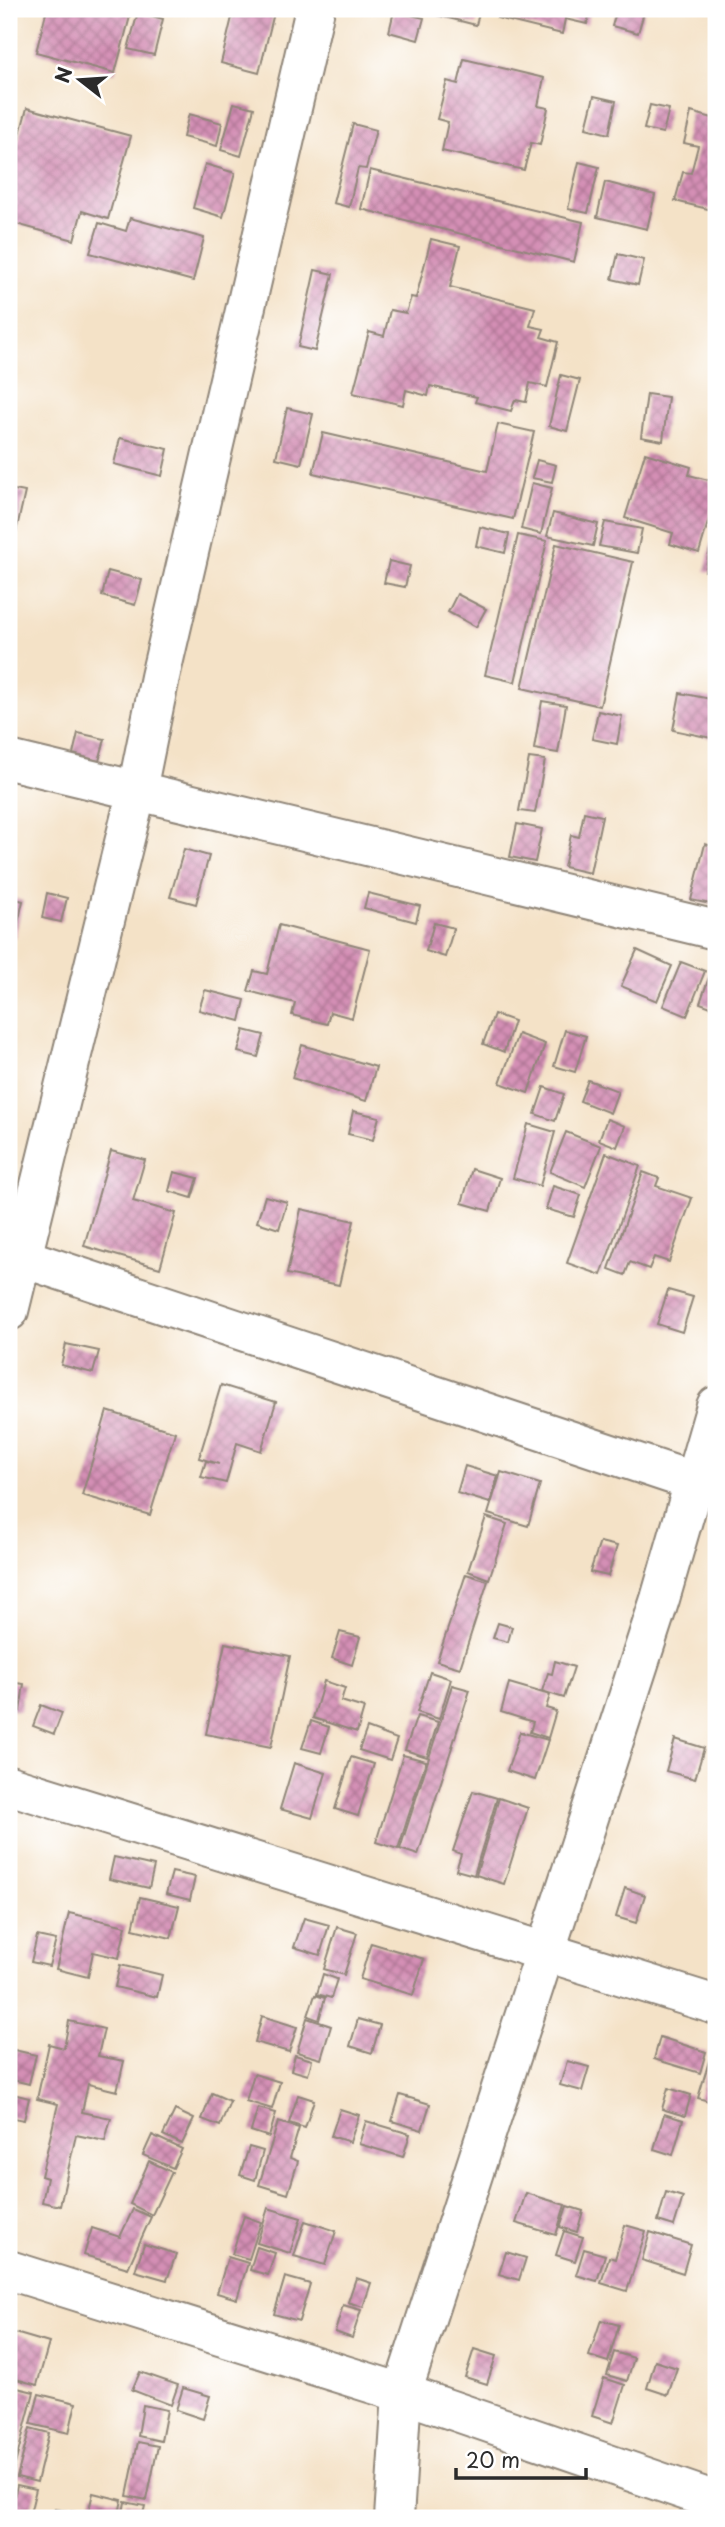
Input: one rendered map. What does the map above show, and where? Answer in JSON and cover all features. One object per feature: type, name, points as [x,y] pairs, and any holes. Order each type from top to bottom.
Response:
[{"type":"street","points":[[9,1311],[137,790],[160,677],[315,9]]},
{"type":"street","points":[[9,760],[716,930]]},
{"type":"street","points":[[23,1258],[705,1485]]},
{"type":"street","points":[[394,2518],[402,2393],[660,1599],[705,1485],[716,1406]]},
{"type":"street","points":[[9,1785],[716,2006]]},
{"type":"street","points":[[9,2270],[402,2393],[716,2501]]},
{"type":"building","points":[[47,9],[132,9],[115,73],[36,52]]},
{"type":"building","points":[[234,9],[275,9],[259,73],[221,63]]},
{"type":"building","points":[[480,9],[476,25],[421,11]]},
{"type":"building","points":[[500,9],[591,9],[587,24],[565,19],[562,34],[497,18]]},
{"type":"building","points":[[617,9],[645,9],[638,33],[612,26]]},
{"type":"building","points":[[394,11],[424,18],[418,40],[389,32]]},
{"type":"building","points":[[138,12],[163,19],[154,55],[128,49]]},
{"type":"building","points":[[464,59],[544,78],[538,106],[548,108],[540,145],[531,143],[524,170],[442,151],[448,122],[437,119],[447,81],[458,84]]},
{"type":"building","points":[[594,96],[616,101],[609,134],[586,128]]},
{"type":"building","points":[[234,103],[254,108],[241,156],[221,150]]},
{"type":"building","points":[[650,105],[669,109],[663,133],[644,129]]},
{"type":"building","points":[[27,108],[131,136],[108,219],[82,211],[74,240],[9,222],[9,175]]},
{"type":"building","points":[[691,112],[716,119],[716,211],[675,201],[683,172],[691,173],[698,146],[684,143]]},
{"type":"building","points":[[189,114],[222,123],[217,146],[183,137]]},
{"type":"building","points":[[353,124],[376,130],[366,169],[358,168],[349,207],[333,203]]},
{"type":"building","points":[[579,162],[599,167],[588,213],[568,209]]},
{"type":"building","points":[[205,164],[235,173],[223,217],[193,208]]},
{"type":"building","points":[[370,170],[583,222],[574,262],[361,209]]},
{"type":"building","points":[[605,182],[655,195],[647,229],[597,217]]},
{"type":"building","points":[[130,218],[204,238],[193,281],[90,253],[99,223],[126,231]]},
{"type":"building","points":[[431,239],[460,246],[450,287],[535,308],[530,326],[544,329],[541,337],[558,342],[547,387],[530,383],[526,402],[515,400],[511,411],[475,402],[477,397],[430,386],[428,396],[406,390],[403,405],[353,393],[369,332],[384,336],[390,310],[406,313],[411,297],[416,298]]},
{"type":"building","points":[[618,254],[644,260],[638,285],[612,279]]},
{"type":"building","points":[[315,270],[333,274],[315,351],[298,347]]},
{"type":"building","points":[[561,375],[580,380],[567,431],[549,426]]},
{"type":"building","points":[[647,394],[668,397],[663,441],[641,437]]},
{"type":"building","points":[[287,408],[313,414],[301,464],[276,458]]},
{"type":"building","points":[[498,424],[534,432],[513,519],[313,473],[323,433],[487,471]]},
{"type":"building","points":[[120,438],[168,449],[162,476],[114,464]]},
{"type":"building","points":[[645,453],[691,467],[689,475],[716,482],[716,495],[699,553],[670,544],[673,533],[625,518]]},
{"type":"building","points":[[537,460],[556,465],[552,482],[532,478]]},
{"type":"building","points":[[532,483],[552,488],[541,534],[521,529]]},
{"type":"building","points":[[9,489],[25,492],[10,559]]},
{"type":"building","points":[[553,513],[598,524],[593,546],[547,536]]},
{"type":"building","points":[[605,522],[642,529],[637,553],[599,546]]},
{"type":"building","points":[[480,527],[509,534],[505,553],[476,546]]},
{"type":"building","points":[[518,535],[547,541],[515,682],[485,675]]},
{"type":"building","points":[[712,541],[716,542],[716,573],[705,571]]},
{"type":"building","points":[[556,544],[633,562],[600,706],[522,688]]},
{"type":"building","points":[[389,561],[410,566],[405,587],[384,583]]},
{"type":"building","points":[[108,571],[142,580],[135,605],[102,596]]},
{"type":"building","points":[[457,594],[486,609],[476,627],[448,612]]},
{"type":"building","points":[[680,693],[716,700],[716,739],[673,730]]},
{"type":"building","points":[[542,701],[566,705],[558,753],[534,749]]},
{"type":"building","points":[[598,711],[622,716],[617,744],[592,739]]},
{"type":"building","points":[[78,733],[105,739],[99,761],[73,754]]},
{"type":"building","points":[[529,758],[545,760],[535,813],[519,811]]},
{"type":"building","points":[[584,812],[602,816],[590,873],[564,867],[571,835],[579,837]]},
{"type":"building","points":[[517,824],[542,829],[535,862],[510,857]]},
{"type":"building","points":[[705,844],[716,847],[715,905],[691,900]]},
{"type":"building","points":[[184,849],[209,856],[196,904],[170,897]]},
{"type":"building","points":[[47,893],[67,898],[61,922],[42,918]]},
{"type":"building","points":[[368,893],[420,906],[416,922],[364,908]]},
{"type":"building","points":[[9,897],[23,901],[15,937],[9,935]]},
{"type":"building","points":[[434,923],[454,928],[445,957],[426,951]]},
{"type":"building","points":[[279,925],[370,949],[352,1018],[330,1012],[327,1024],[292,1015],[295,1003],[248,991],[254,971],[267,974]]},
{"type":"building","points":[[637,950],[672,966],[657,1001],[621,986]]},
{"type":"building","points":[[681,962],[705,971],[687,1016],[663,1006]]},
{"type":"building","points":[[712,969],[716,971],[716,1009],[700,1003]]},
{"type":"building","points":[[205,990],[245,1000],[240,1021],[199,1010]]},
{"type":"building","points":[[494,1014],[514,1021],[504,1052],[483,1044]]},
{"type":"building","points":[[244,1030],[264,1035],[258,1057],[238,1052]]},
{"type":"building","points":[[565,1030],[586,1036],[575,1072],[554,1066]]},
{"type":"building","points":[[518,1034],[545,1044],[528,1093],[500,1083]]},
{"type":"building","points":[[302,1045],[376,1067],[366,1101],[292,1078]]},
{"type":"building","points":[[588,1080],[618,1091],[610,1113],[580,1101]]},
{"type":"building","points":[[544,1087],[564,1094],[555,1121],[535,1114]]},
{"type":"building","points":[[353,1111],[379,1117],[373,1140],[348,1134]]},
{"type":"building","points":[[607,1119],[625,1126],[617,1147],[599,1140]]},
{"type":"building","points":[[528,1124],[555,1132],[540,1186],[513,1178]]},
{"type":"building","points":[[566,1132],[601,1146],[585,1187],[550,1172]]},
{"type":"building","points":[[111,1151],[145,1160],[133,1201],[176,1213],[160,1268],[84,1246]]},
{"type":"building","points":[[606,1153],[640,1166],[601,1275],[567,1263]]},
{"type":"building","points":[[472,1169],[500,1178],[490,1211],[462,1203]]},
{"type":"building","points":[[174,1172],[198,1178],[192,1198],[169,1191]]},
{"type":"building","points":[[643,1172],[659,1178],[656,1186],[692,1198],[669,1262],[654,1257],[649,1269],[630,1262],[625,1275],[609,1269]]},
{"type":"building","points":[[553,1186],[581,1195],[574,1217],[546,1209]]},
{"type":"building","points":[[265,1196],[287,1202],[279,1229],[257,1222]]},
{"type":"building","points":[[301,1209],[354,1221],[339,1285],[287,1274]]},
{"type":"building","points":[[668,1290],[693,1297],[682,1332],[657,1324]]},
{"type":"building","points":[[66,1344],[99,1351],[93,1373],[61,1365]]},
{"type":"building","points":[[221,1385],[276,1402],[261,1451],[237,1443],[226,1483],[201,1477],[206,1461],[219,1464],[199,1458]]},
{"type":"building","points":[[107,1411],[175,1432],[150,1515],[82,1495]]},
{"type":"building","points":[[465,1466],[498,1476],[490,1503],[457,1493]]},
{"type":"building","points":[[501,1472],[540,1484],[528,1526],[488,1514]]},
{"type":"building","points":[[486,1517],[507,1524],[489,1579],[468,1571]]},
{"type":"building","points":[[600,1542],[617,1546],[608,1576],[590,1572]]},
{"type":"building","points":[[466,1574],[488,1581],[460,1668],[437,1661]]},
{"type":"building","points":[[498,1623],[512,1627],[508,1642],[493,1638]]},
{"type":"building","points":[[340,1632],[360,1637],[352,1665],[332,1658]]},
{"type":"building","points":[[225,1643],[290,1656],[271,1747],[206,1734]]},
{"type":"building","points":[[555,1661],[574,1667],[564,1698],[542,1691],[548,1673],[552,1674]]},
{"type":"building","points":[[430,1672],[451,1679],[439,1719],[417,1712]]},
{"type":"building","points":[[324,1681],[345,1688],[341,1701],[364,1708],[357,1732],[313,1718]]},
{"type":"building","points":[[9,1682],[24,1684],[20,1711],[9,1709]]},
{"type":"building","points":[[509,1683],[550,1695],[546,1708],[556,1711],[548,1738],[530,1732],[533,1722],[501,1712]]},
{"type":"building","points":[[452,1685],[470,1690],[418,1855],[400,1849]]},
{"type":"building","points":[[41,1705],[62,1713],[54,1734],[33,1726]]},
{"type":"building","points":[[417,1716],[438,1722],[427,1757],[405,1750]]},
{"type":"building","points":[[311,1721],[329,1727],[321,1753],[302,1748]]},
{"type":"building","points":[[367,1728],[397,1739],[390,1760],[359,1750]]},
{"type":"building","points":[[520,1732],[548,1740],[535,1780],[507,1771]]},
{"type":"building","points":[[675,1739],[704,1748],[695,1779],[666,1771]]},
{"type":"building","points":[[403,1755],[426,1761],[398,1849],[376,1842]]},
{"type":"building","points":[[351,1757],[374,1764],[358,1816],[335,1809]]},
{"type":"building","points":[[294,1763],[326,1773],[312,1818],[280,1809]]},
{"type":"building","points":[[473,1791],[497,1798],[474,1875],[456,1870],[461,1854],[453,1851]]},
{"type":"building","points":[[499,1798],[528,1808],[504,1884],[476,1875]]},
{"type":"building","points":[[114,1857],[154,1866],[149,1888],[109,1879]]},
{"type":"building","points":[[172,1872],[195,1877],[190,1900],[166,1894]]},
{"type":"building","points":[[625,1888],[645,1895],[636,1923],[616,1917]]},
{"type":"building","points":[[140,1897],[179,1906],[171,1938],[133,1929]]},
{"type":"building","points":[[69,1913],[126,1926],[119,1958],[93,1952],[88,1977],[56,1969]]},
{"type":"building","points":[[304,1918],[329,1925],[320,1955],[294,1947]]},
{"type":"building","points":[[337,1927],[357,1933],[344,1975],[324,1969]]},
{"type":"building","points":[[37,1936],[56,1940],[49,1966],[31,1962]]},
{"type":"building","points":[[371,1943],[424,1959],[413,1995],[360,1979]]},
{"type":"building","points":[[120,1965],[162,1975],[157,1997],[115,1987]]},
{"type":"building","points":[[323,1974],[337,1979],[331,1998],[317,1994]]},
{"type":"building","points":[[315,1995],[325,1998],[319,2020],[308,2016]]},
{"type":"building","points":[[262,2016],[297,2027],[289,2052],[255,2042]]},
{"type":"building","points":[[307,2018],[331,2026],[321,2059],[297,2052]]},
{"type":"building","points":[[358,2019],[380,2025],[372,2053],[350,2046]]},
{"type":"building","points":[[69,2021],[104,2029],[98,2056],[124,2061],[117,2091],[88,2084],[82,2112],[111,2118],[105,2141],[76,2135],[60,2206],[42,2202],[47,2178],[41,2176],[58,2104],[37,2099],[49,2044],[64,2048]]},
{"type":"building","points":[[660,2037],[706,2052],[700,2073],[654,2059]]},
{"type":"building","points":[[14,2050],[36,2055],[29,2084],[9,2079]]},
{"type":"building","points":[[712,2051],[716,2052],[716,2103],[698,2098]]},
{"type":"building","points":[[295,2055],[312,2060],[308,2075],[291,2070]]},
{"type":"building","points":[[567,2061],[589,2067],[582,2091],[560,2085]]},
{"type":"building","points":[[254,2074],[280,2082],[272,2109],[246,2101]]},
{"type":"building","points":[[668,2088],[691,2095],[685,2116],[662,2109]]},
{"type":"building","points":[[9,2093],[29,2098],[24,2120],[9,2117]]},
{"type":"building","points":[[212,2093],[230,2101],[220,2126],[202,2119]]},
{"type":"building","points":[[298,2095],[314,2100],[305,2128],[289,2123]]},
{"type":"building","points":[[400,2095],[430,2104],[422,2130],[392,2121]]},
{"type":"building","points":[[258,2108],[276,2113],[269,2137],[251,2131]]},
{"type":"building","points":[[340,2109],[359,2115],[350,2142],[331,2136]]},
{"type":"building","points":[[175,2110],[194,2119],[182,2144],[163,2135]]},
{"type":"building","points":[[664,2114],[683,2120],[673,2155],[654,2149]]},
{"type":"building","points":[[366,2121],[410,2134],[403,2157],[359,2144]]},
{"type":"building","points":[[278,2122],[299,2128],[290,2158],[298,2161],[288,2194],[259,2185]]},
{"type":"building","points":[[152,2135],[182,2149],[173,2168],[143,2155]]},
{"type":"building","points":[[249,2147],[263,2151],[255,2180],[240,2175]]},
{"type":"building","points":[[149,2161],[172,2172],[152,2215],[130,2204]]},
{"type":"building","points":[[666,2192],[683,2197],[674,2226],[658,2221]]},
{"type":"building","points":[[526,2193],[565,2205],[556,2235],[516,2223]]},
{"type":"building","points":[[567,2206],[583,2211],[577,2232],[560,2227]]},
{"type":"building","points":[[268,2208],[301,2218],[290,2253],[257,2243]]},
{"type":"building","points":[[133,2209],[151,2217],[128,2268],[84,2255],[92,2228],[120,2237]]},
{"type":"building","points":[[244,2216],[261,2222],[249,2259],[232,2254]]},
{"type":"building","points":[[305,2221],[336,2231],[325,2265],[294,2256]]},
{"type":"building","points":[[625,2225],[646,2231],[627,2291],[601,2283],[609,2257],[615,2259]]},
{"type":"building","points":[[564,2231],[583,2237],[575,2261],[556,2255]]},
{"type":"building","points":[[650,2232],[691,2245],[683,2273],[642,2260]]},
{"type":"building","points":[[144,2244],[176,2254],[167,2280],[135,2271]]},
{"type":"building","points":[[257,2247],[275,2253],[268,2275],[250,2270]]},
{"type":"building","points":[[584,2249],[605,2255],[597,2281],[576,2275]]},
{"type":"building","points":[[506,2252],[526,2258],[519,2280],[499,2274]]},
{"type":"building","points":[[228,2257],[248,2263],[237,2299],[217,2293]]},
{"type":"building","points":[[285,2277],[310,2284],[299,2321],[274,2314]]},
{"type":"building","points":[[356,2278],[371,2283],[363,2307],[348,2302]]},
{"type":"building","points":[[343,2305],[361,2310],[352,2338],[335,2332]]},
{"type":"building","points":[[601,2320],[619,2325],[608,2362],[589,2356]]},
{"type":"building","points":[[15,2333],[49,2343],[37,2385],[9,2377],[9,2354]]},
{"type":"building","points":[[474,2349],[496,2356],[487,2384],[465,2377]]},
{"type":"building","points":[[614,2352],[634,2358],[627,2381],[607,2375]]},
{"type":"building","points":[[655,2361],[677,2368],[668,2395],[647,2388]]},
{"type":"building","points":[[140,2372],[178,2385],[171,2405],[132,2390]]},
{"type":"building","points":[[604,2378],[625,2385],[613,2423],[592,2416]]},
{"type":"building","points":[[9,2386],[34,2392],[12,2476],[9,2475]]},
{"type":"building","points":[[183,2388],[210,2396],[203,2419],[176,2410]]},
{"type":"building","points":[[39,2394],[76,2403],[69,2433],[31,2424]]},
{"type":"building","points":[[143,2405],[167,2410],[161,2441],[138,2436]]},
{"type":"building","points":[[30,2428],[49,2433],[37,2482],[17,2477]]},
{"type":"building","points":[[138,2442],[158,2446],[147,2500],[127,2496]]},
{"type":"building","points":[[17,2485],[36,2489],[29,2518],[9,2518]]},
{"type":"building","points":[[93,2493],[122,2500],[118,2518],[88,2514]]},
{"type":"building","points":[[125,2502],[145,2506],[142,2518],[122,2518]]},
{"type":"building","points":[[54,2509],[78,2512],[77,2518],[53,2518]]}]
